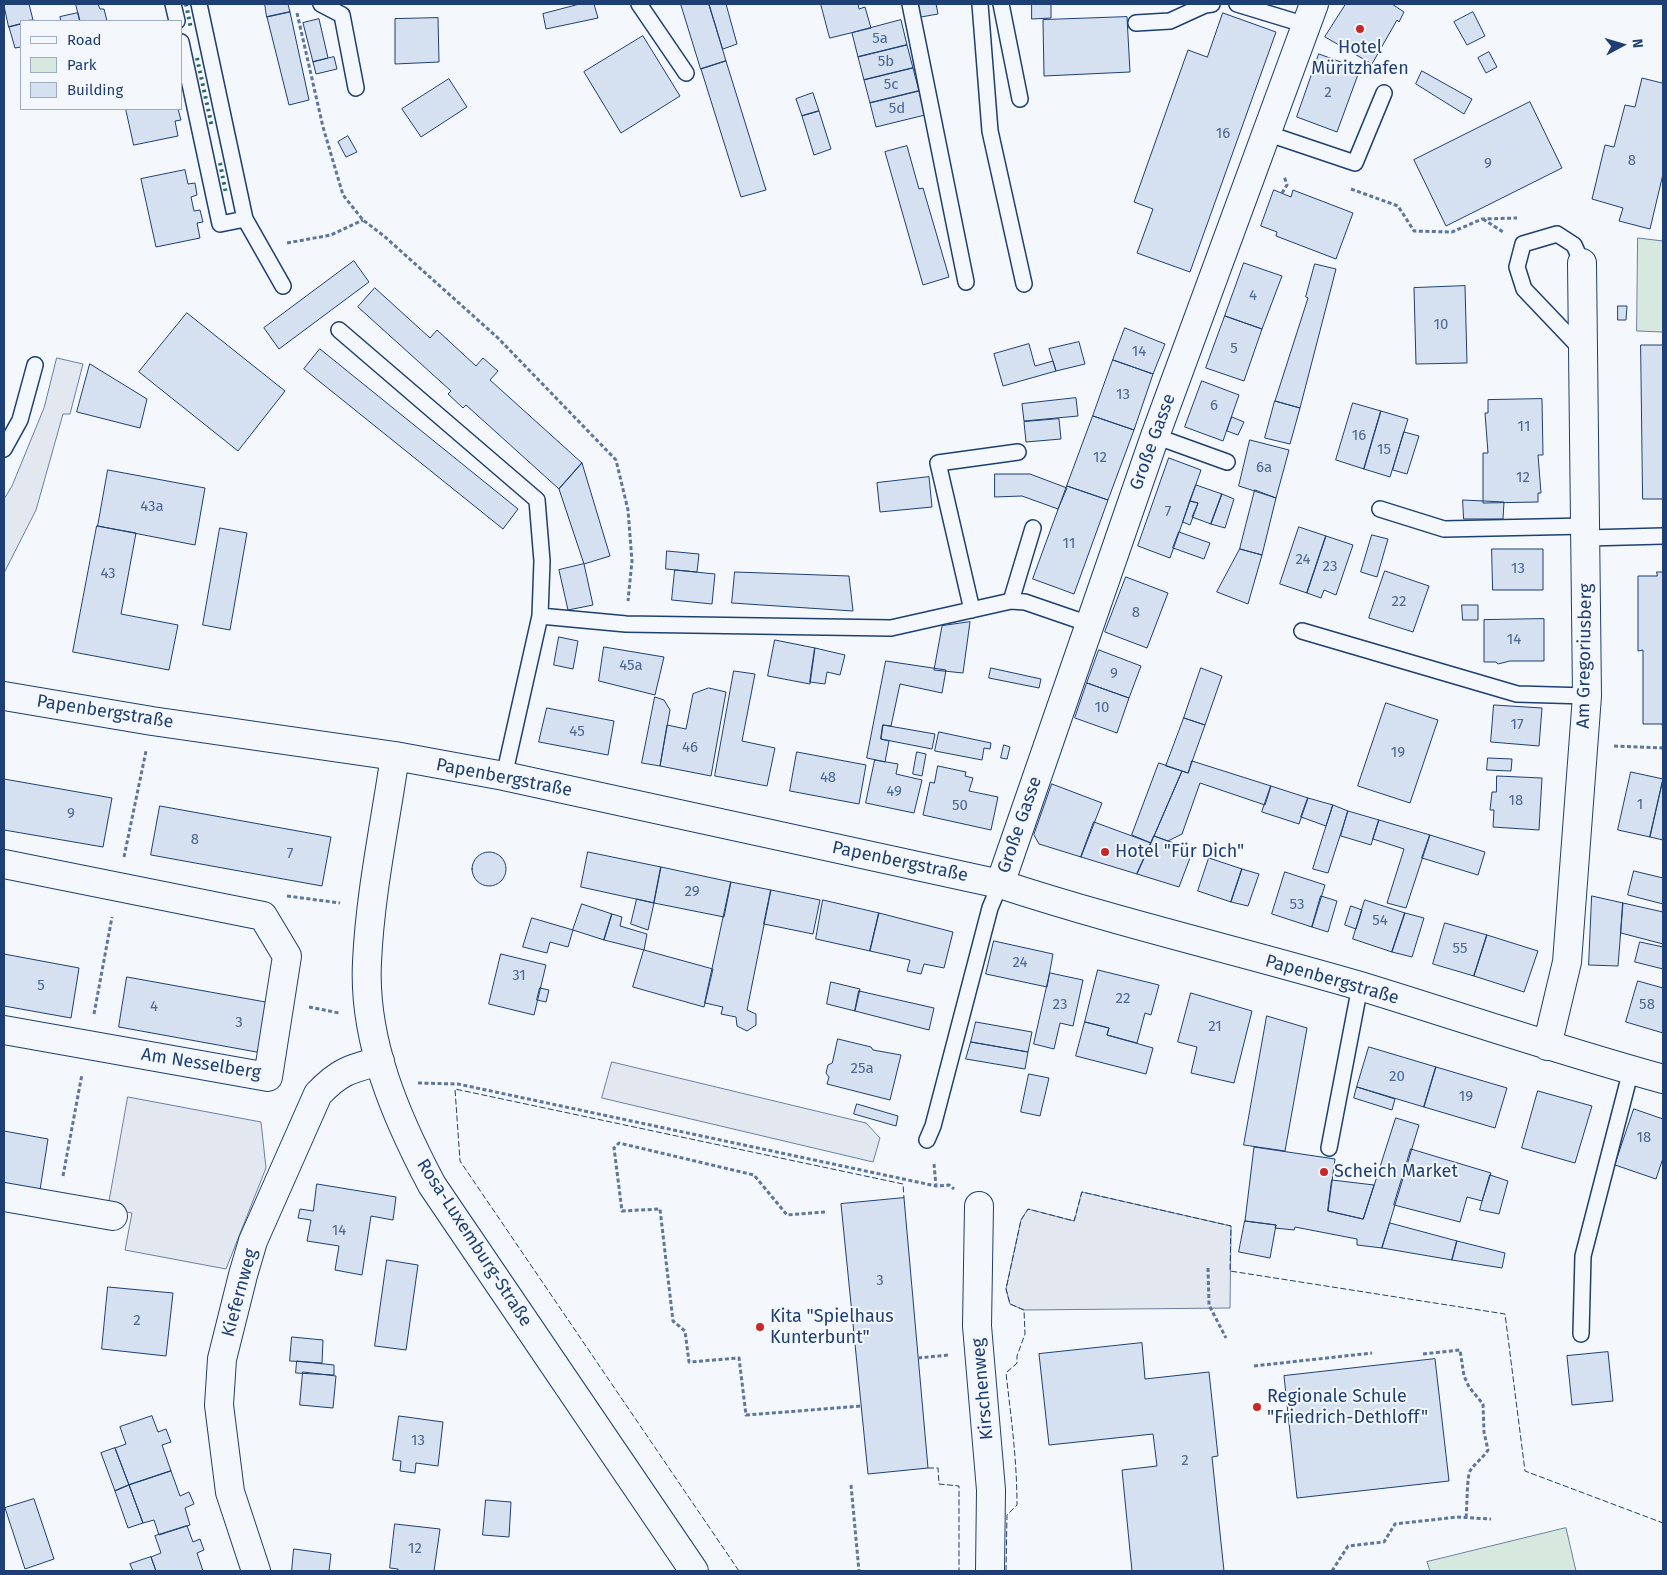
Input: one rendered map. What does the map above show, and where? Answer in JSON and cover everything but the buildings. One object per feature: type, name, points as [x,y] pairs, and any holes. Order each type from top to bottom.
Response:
[{"type":"street","name":"Große Gasse","points":[[1000,884],[1155,436],[1310,15]]},
{"type":"street","name":"Am Gregoriusberg","points":[[1547,1046],[1567,962],[1587,696],[1582,262]]},
{"type":"street","name":"Papenbergstraße","points":[[4,696],[395,756],[504,776],[1000,884],[1360,986],[1547,1046],[1663,1079]]},
{"type":"street","name":"Rosa-Luxemburg-Straße","points":[[395,756],[367,963],[370,1013],[380,1061],[405,1135],[432,1185],[694,1571]]},
{"type":"street","name":"Am Nesselberg","points":[[4,864],[263,916],[287,956],[268,1077],[4,1030]]},
{"type":"street","name":"Kiefernweg","points":[[256,1571],[230,1492],[220,1405],[222,1359],[238,1293],[254,1241],[318,1094],[335,1076],[356,1067],[380,1061]]},
{"type":"street","points":[[4,1197],[113,1216]]},
{"type":"street","name":"Kirschenweg","points":[[979,1206],[977,1326],[991,1490],[990,1571]]},
{"type":"lane","points":[[173,4],[177,20]]},
{"type":"lane","points":[[199,4],[245,219],[283,286]]},
{"type":"lane","points":[[321,4],[342,15],[356,88]]},
{"type":"lane","points":[[639,4],[686,73]]},
{"type":"lane","points":[[910,4],[966,282]]},
{"type":"lane","points":[[980,4],[990,131],[1024,284]]},
{"type":"lane","points":[[1001,4],[1020,99]]},
{"type":"lane","points":[[1136,23],[1170,21],[1205,5],[1212,4]]},
{"type":"lane","points":[[1237,4],[1310,15]]},
{"type":"lane","points":[[182,47],[220,224],[245,219]]},
{"type":"lane","points":[[1266,134],[1355,163],[1384,93]]},
{"type":"lane","points":[[1582,262],[1574,245],[1557,234],[1523,244],[1517,267],[1524,289],[1584,352]]},
{"type":"lane","points":[[339,330],[537,500],[542,561],[540,616],[504,776]]},
{"type":"lane","points":[[4,449],[20,420],[35,365]]},
{"type":"lane","points":[[1155,436],[1227,462]]},
{"type":"lane","points":[[972,610],[938,463],[1018,452]]},
{"type":"lane","points":[[1380,509],[1444,529],[1586,532],[1663,536]]},
{"type":"lane","points":[[1011,601],[1032,528]]},
{"type":"lane","points":[[540,616],[626,624],[890,628],[1011,601],[1025,602],[1089,624]]},
{"type":"lane","points":[[1302,631],[1516,694],[1587,696]]},
{"type":"lane","points":[[927,1140],[933,1126],[990,908],[1000,884]]},
{"type":"lane","points":[[1329,1148],[1360,986]]},
{"type":"lane","points":[[1581,1334],[1583,1256],[1631,1070]]},
{"type":"path","points":[[295,4],[332,162],[343,195],[363,220],[384,236],[498,338],[616,460],[628,510],[632,561],[626,624]]},
{"type":"path","points":[[1346,187],[1398,206],[1414,231],[1452,232],[1482,219],[1526,218]]},
{"type":"path","points":[[262,248],[331,235],[363,220]]},
{"type":"path","points":[[57,1205],[152,720]]},
{"type":"path","points":[[1611,746],[1663,748]]},
{"type":"path","points":[[276,938],[282,895],[348,904]]},
{"type":"path","points":[[281,993],[304,1006],[347,1015]]},
{"type":"path","points":[[412,1084],[434,1082],[458,1084],[936,1186],[949,1185],[979,1206]]},
{"type":"path","points":[[927,1140],[932,1149],[936,1186]]},
{"type":"path","points":[[825,1212],[787,1215],[754,1175],[619,1143],[614,1148],[622,1212],[660,1209],[673,1321],[686,1330],[689,1362],[739,1358],[746,1415],[861,1406]]},
{"type":"path","points":[[1208,1268],[1209,1305],[1226,1338]]},
{"type":"path","points":[[1423,1354],[1460,1350],[1464,1376],[1469,1387],[1483,1404],[1484,1432],[1488,1450],[1470,1470],[1467,1477],[1469,1495],[1466,1518]]},
{"type":"path","points":[[1254,1366],[1372,1353]]},
{"type":"path","points":[[851,1485],[858,1571]]},
{"type":"path","points":[[1332,1571],[1348,1546],[1384,1542],[1394,1524],[1466,1518],[1491,1519]]},
{"type":"green space","points":[[1638,238],[1663,241],[1663,332],[1637,331]]},
{"type":"green space","points":[[1566,1528],[1576,1571],[1430,1571],[1427,1562]]},
{"type":"shaded area","points":[[57,358],[83,364],[70,414],[63,414],[36,510],[4,573],[4,499],[12,486],[44,408]]},
{"type":"shaded area","points":[[612,1062],[866,1123],[880,1138],[873,1162],[602,1098]]},
{"type":"shaded area","points":[[128,1097],[261,1122],[266,1168],[226,1269],[125,1250],[132,1213],[108,1209]]},
{"type":"shaded area","points":[[1082,1192],[1231,1226],[1230,1308],[1024,1310],[1010,1304],[1006,1289],[1021,1220],[1028,1209],[1074,1221]]},
{"type":"hedge","points":[[186,4],[191,29]]},
{"type":"hedge","points":[[197,58],[212,127]]},
{"type":"hedge","points":[[220,163],[226,194]]},
{"type":"fence","points":[[739,1571],[460,1161],[455,1089],[903,1184],[904,1198]]},
{"type":"fence","points":[[1006,1571],[1007,1515],[1017,1505],[1015,1455],[1006,1373],[1017,1363],[1017,1356],[1025,1334],[1024,1310],[1010,1304],[1006,1289],[1021,1220],[1028,1209],[1074,1221],[1082,1192],[1231,1226],[1230,1271],[1505,1314],[1525,1471],[1663,1523]]},
{"type":"fence","points":[[928,1468],[938,1468],[939,1484],[959,1486],[959,1571]]},
{"type":"place","name":"Hotel Müritzhafen","points":[[1360,29]]},
{"type":"place","name":"Hotel \"Für Dich\"","points":[[1105,852]]},
{"type":"place","name":"Scheich Market","points":[[1324,1172]]},
{"type":"place","name":"Kita \"Spielhaus Kunterbunt\"","points":[[760,1327]]},
{"type":"place","name":"Regionale Schule \"Friedrich-Dethloff\"","points":[[1257,1407]]}]
